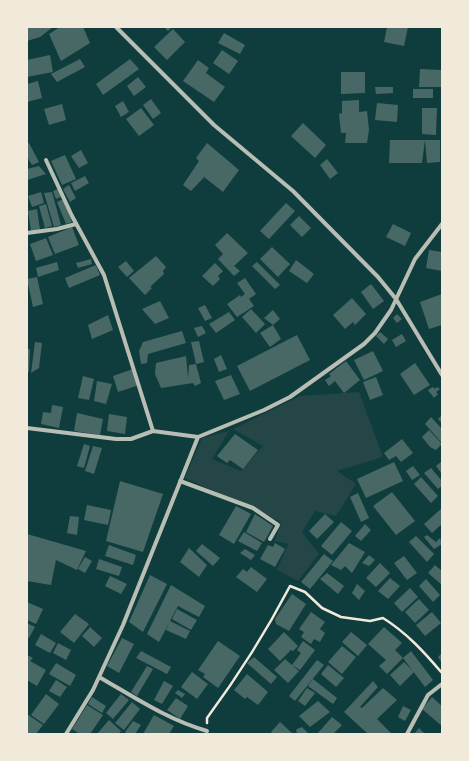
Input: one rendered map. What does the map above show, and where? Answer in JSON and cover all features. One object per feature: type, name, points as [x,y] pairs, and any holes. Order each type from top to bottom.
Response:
[{"type":"street","points":[[116,27],[214,125],[309,206],[378,277],[396,298],[442,375]]},
{"type":"street","points":[[46,160],[76,224],[104,275],[154,431]]},
{"type":"street","points":[[27,233],[57,229],[76,224]]},
{"type":"street","points":[[27,428],[116,439],[131,439],[154,431],[198,437],[264,410],[290,397],[364,344],[391,310],[415,259],[442,224]]},
{"type":"street","points":[[66,734],[94,690],[147,568],[198,437]]},
{"type":"street","points":[[180,481],[253,508],[278,525],[270,539]]},
{"type":"street","points":[[99,677],[165,715],[186,725],[207,731]]},
{"type":"street","points":[[407,734],[428,695],[442,684]]},
{"type":"path","points":[[207,731],[207,718],[228,689],[267,629],[290,586],[305,592],[322,608],[341,617],[358,618],[370,621],[383,618],[400,628],[417,644],[442,673]]},
{"type":"shaded area","points":[[359,392],[383,457],[337,471],[356,484],[336,516],[315,511],[302,532],[319,554],[298,581],[277,570],[288,544],[275,541],[281,522],[185,478],[202,438],[229,431],[212,459],[241,471],[263,446],[233,429],[300,396]]},
{"type":"building","points":[[27,27],[53,27],[40,37],[27,41]]},
{"type":"building","points":[[60,27],[83,27],[90,43],[61,61],[49,34]]},
{"type":"building","points":[[164,27],[172,27],[168,31]]},
{"type":"building","points":[[387,27],[408,27],[404,46],[384,42]]},
{"type":"building","points":[[173,29],[185,42],[167,60],[154,47]]},
{"type":"building","points":[[224,33],[245,45],[240,54],[218,43]]},
{"type":"building","points":[[222,50],[238,61],[229,74],[213,63]]},
{"type":"building","points":[[50,55],[53,72],[27,77],[27,60]]},
{"type":"building","points":[[80,59],[85,67],[57,82],[51,74]]},
{"type":"building","points":[[130,59],[139,69],[103,95],[96,84]]},
{"type":"building","points":[[198,60],[209,68],[206,73],[225,87],[214,102],[183,81]]},
{"type":"building","points":[[420,69],[442,70],[442,87],[419,87]]},
{"type":"building","points":[[341,72],[365,72],[365,93],[341,94]]},
{"type":"building","points":[[138,77],[146,87],[134,96],[127,86]]},
{"type":"building","points":[[38,81],[42,98],[27,102],[27,84]]},
{"type":"building","points":[[375,87],[393,87],[393,93],[376,94]]},
{"type":"building","points":[[413,89],[433,89],[433,98],[413,98]]},
{"type":"building","points":[[151,99],[161,113],[153,119],[143,105]]},
{"type":"building","points":[[359,100],[359,112],[367,111],[369,130],[367,143],[345,143],[346,133],[341,133],[339,114],[342,113],[342,101]]},
{"type":"building","points":[[123,101],[129,112],[121,117],[115,106]]},
{"type":"building","points":[[377,103],[398,105],[397,122],[375,120]]},
{"type":"building","points":[[62,104],[66,120],[49,125],[44,109]]},
{"type":"building","points":[[141,108],[154,125],[139,136],[126,119]]},
{"type":"building","points":[[422,108],[437,108],[436,135],[422,134]]},
{"type":"building","points":[[303,123],[326,145],[315,158],[291,136]]},
{"type":"building","points":[[390,140],[425,140],[422,163],[389,163]]},
{"type":"building","points":[[425,140],[440,140],[440,162],[427,163]]},
{"type":"building","points":[[29,143],[39,162],[32,165],[27,157],[27,144]]},
{"type":"building","points":[[207,143],[239,170],[223,192],[204,177],[191,191],[183,185],[199,161],[196,158]]},
{"type":"building","points":[[81,150],[88,163],[79,168],[71,156]]},
{"type":"building","points":[[65,155],[76,179],[62,185],[51,161]]},
{"type":"building","points":[[327,159],[338,173],[330,179],[320,165]]},
{"type":"building","points":[[39,166],[46,174],[27,180],[27,169]]},
{"type":"building","points":[[85,176],[89,183],[75,191],[71,183]]},
{"type":"building","points":[[69,185],[76,198],[70,202],[63,189]]},
{"type":"building","points":[[58,189],[61,197],[56,199],[53,191]]},
{"type":"building","points":[[41,192],[44,203],[32,207],[28,196]]},
{"type":"building","points":[[52,192],[61,225],[54,227],[44,193]]},
{"type":"building","points":[[63,199],[72,222],[66,224],[57,202]]},
{"type":"building","points":[[286,203],[295,211],[269,239],[260,231]]},
{"type":"building","points":[[46,204],[52,226],[45,228],[39,206]]},
{"type":"building","points":[[37,209],[40,230],[31,231],[28,211]]},
{"type":"building","points":[[299,216],[311,228],[302,237],[290,225]]},
{"type":"building","points":[[393,224],[411,233],[405,246],[386,237]]},
{"type":"building","points":[[72,227],[79,245],[55,254],[48,237]]},
{"type":"building","points":[[227,233],[248,253],[234,266],[240,271],[234,276],[218,259],[223,254],[215,245]]},
{"type":"building","points":[[46,238],[53,255],[36,261],[30,244]]},
{"type":"building","points":[[272,247],[290,264],[278,277],[260,259]]},
{"type":"building","points":[[429,250],[442,252],[442,271],[426,268]]},
{"type":"building","points":[[156,256],[166,267],[163,271],[164,274],[150,287],[152,288],[145,295],[129,278]]},
{"type":"building","points":[[91,259],[92,264],[78,268],[76,263]]},
{"type":"building","points":[[296,260],[314,274],[307,283],[289,271]]},
{"type":"building","points":[[126,261],[134,271],[127,277],[118,267]]},
{"type":"building","points":[[57,262],[59,270],[38,277],[36,268]]},
{"type":"building","points":[[257,262],[280,285],[275,289],[252,266]]},
{"type":"building","points":[[215,263],[223,271],[218,276],[220,279],[213,286],[202,276]]},
{"type":"building","points":[[96,265],[100,275],[69,288],[65,278]]},
{"type":"building","points":[[37,277],[43,304],[33,307],[27,279]]},
{"type":"building","points":[[245,278],[256,294],[249,299],[254,306],[237,317],[227,304],[240,295],[241,297],[245,294],[237,283]]},
{"type":"building","points":[[371,284],[384,301],[373,309],[361,292]]},
{"type":"building","points":[[442,294],[442,325],[429,329],[420,302]]},
{"type":"building","points":[[352,298],[366,314],[355,325],[353,322],[345,329],[333,315]]},
{"type":"building","points":[[160,301],[169,318],[155,324],[142,309]]},
{"type":"building","points":[[205,305],[212,318],[205,321],[198,308]]},
{"type":"building","points":[[251,309],[265,324],[256,333],[242,317]]},
{"type":"building","points":[[273,310],[280,319],[273,325],[264,318]]},
{"type":"building","points":[[229,312],[235,320],[216,333],[209,324]]},
{"type":"building","points":[[397,314],[402,319],[397,323],[393,318]]},
{"type":"building","points":[[108,315],[113,330],[92,339],[88,325]]},
{"type":"building","points":[[273,325],[281,339],[270,347],[260,333]]},
{"type":"building","points":[[202,326],[206,333],[198,337],[194,328]]},
{"type":"building","points":[[182,331],[186,343],[148,354],[147,363],[141,364],[139,351],[143,342]]},
{"type":"building","points":[[380,332],[388,339],[384,344],[376,336]]},
{"type":"building","points":[[402,334],[406,341],[396,347],[392,340]]},
{"type":"building","points":[[297,335],[310,360],[250,391],[237,366]]},
{"type":"building","points":[[199,341],[204,362],[196,364],[191,342]]},
{"type":"building","points":[[35,342],[42,343],[39,368],[31,373]]},
{"type":"building","points":[[27,349],[30,349],[29,372],[27,372]]},
{"type":"building","points":[[373,351],[383,371],[364,380],[354,360]]},
{"type":"building","points":[[221,355],[227,369],[219,372],[214,359]]},
{"type":"building","points":[[186,356],[188,378],[189,365],[196,364],[201,383],[195,386],[193,383],[161,388],[155,374],[156,363]]},
{"type":"building","points":[[346,361],[360,380],[344,393],[335,381],[329,386],[325,380],[331,376],[329,374]]},
{"type":"building","points":[[415,363],[430,385],[414,395],[400,374]]},
{"type":"building","points":[[133,369],[139,385],[118,392],[113,376]]},
{"type":"building","points":[[231,375],[240,394],[224,400],[215,381]]},
{"type":"building","points":[[83,376],[94,379],[89,400],[78,398]]},
{"type":"building","points":[[376,377],[383,395],[370,400],[363,382]]},
{"type":"building","points":[[97,381],[112,384],[106,404],[94,401]]},
{"type":"building","points":[[433,387],[435,389],[437,387],[440,389],[436,392],[438,394],[434,398],[428,390]]},
{"type":"building","points":[[52,405],[63,407],[59,428],[41,424],[43,412],[51,413]]},
{"type":"building","points":[[77,413],[103,419],[100,435],[74,431]]},
{"type":"building","points":[[109,414],[127,417],[125,434],[107,431]]},
{"type":"building","points":[[442,415],[442,423],[438,419]]},
{"type":"building","points":[[431,417],[442,429],[442,443],[425,424]]},
{"type":"building","points":[[429,430],[442,444],[436,450],[430,447],[422,437]]},
{"type":"building","points":[[235,434],[258,450],[243,469],[230,460],[227,463],[217,456]]},
{"type":"building","points":[[402,439],[413,453],[401,462],[396,456],[389,460],[384,453]]},
{"type":"building","points":[[84,444],[90,446],[84,468],[77,466]]},
{"type":"building","points":[[93,446],[102,448],[94,474],[85,471]]},
{"type":"building","points":[[442,461],[442,474],[436,466]]},
{"type":"building","points":[[394,462],[403,481],[366,498],[357,479]]},
{"type":"building","points":[[413,466],[420,475],[412,480],[406,471]]},
{"type":"building","points":[[431,468],[442,481],[442,486],[438,489],[424,473]]},
{"type":"building","points":[[421,477],[438,496],[431,503],[414,484]]},
{"type":"building","points":[[120,481],[163,494],[143,552],[106,541]]},
{"type":"building","points":[[392,492],[415,521],[396,535],[373,506]]},
{"type":"building","points":[[358,493],[369,518],[361,522],[350,497]]},
{"type":"building","points":[[87,505],[111,510],[108,525],[84,520]]},
{"type":"building","points":[[236,506],[251,514],[234,544],[219,535]]},
{"type":"building","points":[[442,508],[442,524],[432,533],[424,524]]},
{"type":"building","points":[[255,514],[273,526],[264,542],[246,532]]},
{"type":"building","points":[[325,514],[334,522],[317,539],[309,531]]},
{"type":"building","points":[[70,516],[79,517],[77,535],[67,533]]},
{"type":"building","points":[[341,522],[352,531],[332,555],[321,546]]},
{"type":"building","points":[[365,524],[371,530],[361,541],[355,536]]},
{"type":"building","points":[[244,532],[262,543],[257,551],[238,541]]},
{"type":"building","points":[[27,534],[86,551],[77,570],[56,560],[51,585],[27,581]]},
{"type":"building","points":[[427,535],[436,542],[440,538],[442,544],[434,549],[424,537]]},
{"type":"building","points":[[416,536],[434,554],[427,562],[409,542]]},
{"type":"building","points":[[275,543],[285,549],[275,567],[260,559],[268,545],[273,547]]},
{"type":"building","points":[[349,543],[365,552],[352,573],[345,566],[341,570],[331,565]]},
{"type":"building","points":[[202,544],[220,558],[213,566],[196,551]]},
{"type":"building","points":[[109,545],[136,555],[133,565],[105,556]]},
{"type":"building","points":[[189,548],[207,565],[199,577],[180,562]]},
{"type":"building","points":[[245,549],[255,555],[251,560],[240,553]]},
{"type":"building","points":[[324,554],[333,561],[310,589],[301,582]]},
{"type":"building","points":[[369,555],[375,560],[369,566],[362,563]]},
{"type":"building","points":[[404,556],[417,573],[407,580],[394,563]]},
{"type":"building","points":[[85,557],[92,561],[85,573],[78,569]]},
{"type":"building","points":[[99,559],[122,567],[119,576],[96,569]]},
{"type":"building","points":[[380,563],[390,573],[376,587],[366,578]]},
{"type":"building","points":[[435,565],[442,571],[442,585],[428,573]]},
{"type":"building","points":[[251,567],[267,579],[257,592],[236,577],[243,569],[247,572]]},
{"type":"building","points":[[327,573],[344,586],[338,594],[320,579]]},
{"type":"building","points":[[150,575],[167,584],[143,632],[129,622]]},
{"type":"building","points":[[110,576],[127,584],[121,594],[105,586]]},
{"type":"building","points":[[390,578],[400,586],[388,599],[378,591]]},
{"type":"building","points":[[426,579],[440,595],[433,602],[419,586]]},
{"type":"building","points":[[357,584],[365,591],[359,600],[352,593]]},
{"type":"building","points":[[171,585],[205,606],[199,617],[178,606],[170,621],[190,631],[186,639],[166,630],[169,623],[159,642],[147,634]]},
{"type":"building","points":[[410,588],[418,597],[402,612],[394,603]]},
{"type":"building","points":[[292,594],[306,604],[289,631],[276,624],[275,619]]},
{"type":"building","points":[[419,599],[429,610],[415,623],[405,612]]},
{"type":"building","points":[[27,602],[43,609],[36,624],[27,620]]},
{"type":"building","points":[[177,609],[197,620],[191,630],[172,619]]},
{"type":"building","points":[[311,612],[325,622],[320,629],[325,633],[320,642],[314,639],[311,644],[301,637],[304,632],[299,629]]},
{"type":"building","points":[[432,612],[441,623],[425,636],[416,625]]},
{"type":"building","points":[[75,614],[89,624],[74,643],[60,632]]},
{"type":"building","points":[[27,623],[35,627],[29,638],[27,637]]},
{"type":"building","points":[[90,627],[102,638],[94,647],[82,636]]},
{"type":"building","points":[[384,627],[402,643],[395,650],[403,658],[387,674],[379,666],[386,660],[368,644]]},
{"type":"building","points":[[284,632],[298,646],[293,651],[291,650],[280,661],[268,649]]},
{"type":"building","points":[[351,632],[367,645],[358,656],[342,642]]},
{"type":"building","points":[[41,634],[56,643],[50,653],[35,645]]},
{"type":"building","points":[[122,638],[134,644],[119,673],[107,666]]},
{"type":"building","points":[[218,641],[240,656],[218,688],[203,677],[205,674],[198,670]]},
{"type":"building","points":[[303,641],[315,650],[300,670],[292,665],[301,653],[297,650]]},
{"type":"building","points":[[58,643],[71,650],[66,660],[53,653]]},
{"type":"building","points":[[342,646],[356,657],[342,674],[328,662]]},
{"type":"building","points":[[141,651],[171,667],[167,674],[136,658]]},
{"type":"building","points":[[411,651],[433,680],[425,687],[403,658]]},
{"type":"building","points":[[442,653],[442,663],[438,657]]},
{"type":"building","points":[[27,655],[33,658],[30,661],[46,670],[37,686],[27,680]]},
{"type":"building","points":[[254,657],[277,677],[271,684],[247,663]]},
{"type":"building","points":[[285,659],[299,671],[288,683],[274,670]]},
{"type":"building","points":[[317,660],[324,665],[295,701],[289,696]]},
{"type":"building","points":[[404,662],[414,672],[400,686],[390,675]]},
{"type":"building","points":[[56,663],[76,675],[70,686],[49,674]]},
{"type":"building","points":[[328,665],[344,678],[336,687],[321,674]]},
{"type":"building","points":[[147,666],[153,669],[137,696],[131,692]]},
{"type":"building","points":[[192,672],[208,684],[197,699],[181,687]]},
{"type":"building","points":[[247,674],[268,692],[258,705],[247,697],[245,699],[234,690]]},
{"type":"building","points":[[313,679],[337,698],[333,704],[308,686]]},
{"type":"building","points":[[56,680],[67,687],[60,697],[49,691]]},
{"type":"building","points":[[164,681],[173,686],[162,704],[154,700]]},
{"type":"building","points":[[373,681],[378,687],[360,707],[362,708],[383,688],[397,700],[377,719],[392,734],[368,734],[344,712]]},
{"type":"building","points":[[307,688],[315,693],[305,706],[298,701]]},
{"type":"building","points":[[178,690],[185,694],[182,698],[175,693]]},
{"type":"building","points":[[46,694],[59,704],[44,724],[31,715]]},
{"type":"building","points":[[121,694],[129,700],[113,719],[106,713]]},
{"type":"building","points":[[92,697],[106,706],[102,713],[88,704]]},
{"type":"building","points":[[432,697],[442,706],[442,726],[422,709]]},
{"type":"building","points":[[176,698],[188,706],[180,719],[167,710]]},
{"type":"building","points":[[318,701],[330,712],[310,727],[299,716]]},
{"type":"building","points":[[132,702],[140,709],[124,730],[115,723]]},
{"type":"building","points":[[87,705],[103,715],[90,734],[80,734],[72,729]]},
{"type":"building","points":[[403,706],[411,710],[405,721],[398,717]]},
{"type":"building","points":[[27,714],[43,725],[36,734],[27,734]]},
{"type":"building","points":[[154,715],[174,726],[169,734],[143,734]]},
{"type":"building","points":[[332,717],[342,725],[333,734],[317,734]]},
{"type":"building","points":[[109,720],[121,731],[119,734],[97,734]]},
{"type":"building","points":[[133,721],[141,725],[135,734],[128,734],[125,732]]},
{"type":"building","points":[[280,722],[293,734],[273,734],[271,732]]},
{"type":"building","points":[[302,727],[308,733],[298,734],[296,731],[297,729]]},
{"type":"building","points":[[419,728],[425,734],[414,734]]}]
